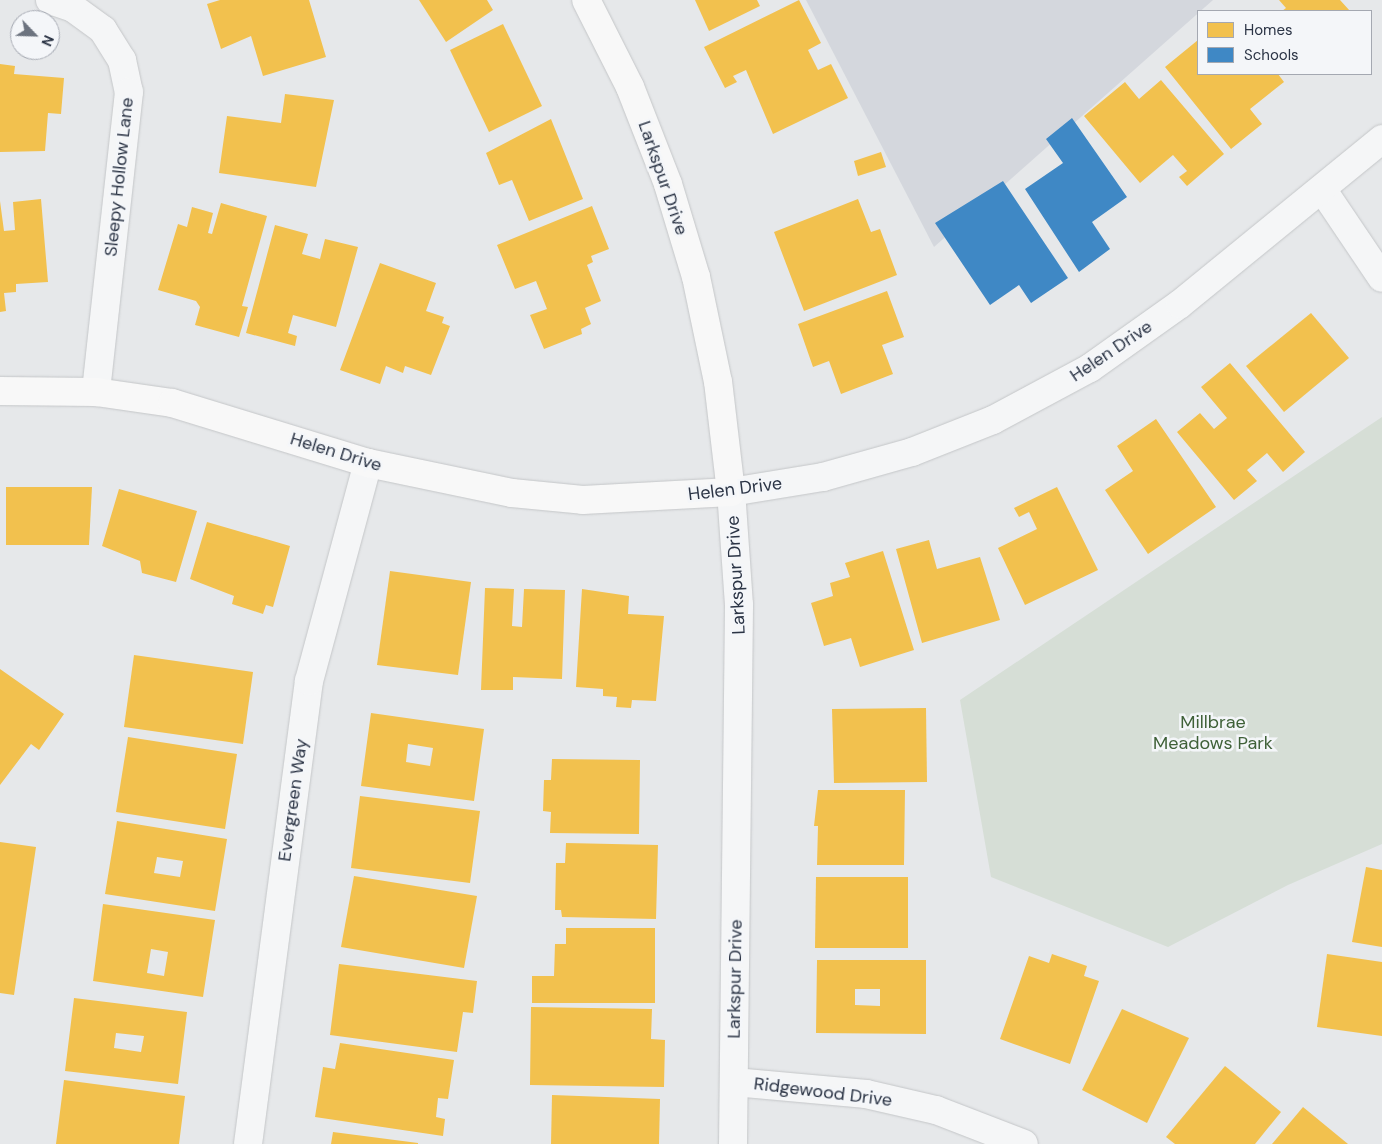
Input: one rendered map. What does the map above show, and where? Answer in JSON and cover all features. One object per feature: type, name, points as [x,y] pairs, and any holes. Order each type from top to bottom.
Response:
[{"type":"street","name":"Sleepy Hollow Lane","points":[[50,0],[73,8],[103,30],[122,60],[129,92],[96,392]]},
{"type":"street","name":"Larkspur Drive","points":[[586,0],[630,88],[668,184],[696,277],[718,382],[731,492],[740,605],[733,1144]]},
{"type":"street","name":"Helen Drive","points":[[0,391],[96,392],[172,403],[239,420],[368,463],[446,482],[583,500],[731,492],[823,477],[912,452],[992,420],[1090,368],[1180,304],[1382,139]]},
{"type":"street","points":[[1322,189],[1382,278]]},
{"type":"street","name":"Evergreen Way","points":[[248,1144],[309,681],[368,463]]},
{"type":"street","name":"Ridgewood Drive","points":[[734,1082],[866,1094],[936,1110],[1024,1144]]},
{"type":"shaded area","points":[[806,0],[1213,0],[1202,10],[1197,10],[1197,14],[934,247]]},
{"type":"green space","name":"Millbrae Meadows Park","points":[[1382,417],[1382,844],[1288,885],[1168,947],[991,877],[960,700]]},
{"type":"building: Homes","points":[[220,0],[309,0],[326,57],[263,76],[251,36],[221,49],[207,4]]},
{"type":"building: Homes","points":[[419,0],[487,0],[493,10],[446,42]]},
{"type":"building: Homes","points":[[695,0],[757,0],[760,6],[709,31]]},
{"type":"building: Homes","points":[[799,0],[821,43],[808,50],[818,70],[831,64],[848,98],[773,134],[746,70],[733,76],[737,82],[725,88],[704,47]]},
{"type":"building: Homes","points":[[1279,0],[1340,0],[1349,10],[1283,10],[1286,8]]},
{"type":"building: Homes","points":[[503,24],[542,106],[489,132],[450,50]]},
{"type":"building: Homes","points":[[1197,41],[1197,75],[1279,75],[1284,82],[1250,109],[1262,124],[1231,149],[1165,67]]},
{"type":"building: Homes","points":[[0,64],[15,66],[14,74],[64,78],[61,114],[48,113],[45,151],[0,152]]},
{"type":"building: Homes","points":[[1161,80],[1224,154],[1187,186],[1179,177],[1187,171],[1173,155],[1140,183],[1084,116],[1125,82],[1139,99]]},
{"type":"building: Homes","points":[[285,94],[334,100],[316,187],[219,173],[227,116],[281,123]]},
{"type":"building: Homes","points":[[551,119],[583,199],[529,221],[512,180],[499,185],[486,153]]},
{"type":"building: Homes","points":[[881,152],[886,167],[858,176],[854,161]]},
{"type":"building: Homes","points":[[41,199],[48,282],[16,284],[16,292],[4,293],[6,311],[0,312],[0,201],[4,231],[15,230],[13,202]]},
{"type":"building: Homes","points":[[858,199],[871,232],[880,229],[897,275],[804,311],[774,232]]},
{"type":"building: Homes","points":[[221,203],[267,216],[242,306],[248,307],[239,337],[195,325],[200,307],[196,301],[158,290],[178,224],[187,227],[192,207],[213,213],[208,233],[212,234]]},
{"type":"building: Homes","points":[[592,206],[609,249],[591,256],[593,262],[587,265],[601,301],[585,308],[591,324],[581,329],[582,334],[544,349],[530,315],[547,309],[536,281],[515,289],[497,245]]},
{"type":"building: Homes","points":[[275,225],[308,234],[302,254],[320,259],[325,239],[358,247],[336,327],[293,315],[288,333],[297,336],[295,346],[246,333]]},
{"type":"building: Homes","points":[[380,263],[436,283],[426,311],[444,317],[442,323],[450,326],[431,375],[405,366],[403,373],[386,366],[380,384],[340,370]]},
{"type":"building: Homes","points":[[887,291],[904,337],[882,345],[893,374],[841,394],[829,361],[813,367],[798,324]]},
{"type":"building: Homes","points":[[1311,313],[1349,358],[1284,412],[1246,366]]},
{"type":"building: Homes","points":[[1230,363],[1305,452],[1283,472],[1267,453],[1247,470],[1257,481],[1234,500],[1177,432],[1200,413],[1214,429],[1227,418],[1201,387]]},
{"type":"building: Homes","points":[[1156,419],[1216,507],[1148,554],[1105,490],[1133,471],[1117,446]]},
{"type":"building: Homes","points":[[6,487],[92,487],[89,545],[6,545]]},
{"type":"building: Homes","points":[[1057,487],[1098,570],[1025,605],[998,548],[1037,529],[1029,512],[1019,517],[1014,508]]},
{"type":"building: Homes","points":[[119,489],[197,511],[176,582],[142,573],[140,561],[102,546]]},
{"type":"building: Homes","points":[[207,522],[290,546],[273,607],[266,605],[263,614],[232,604],[234,596],[190,579]]},
{"type":"building: Homes","points":[[929,540],[937,569],[980,557],[1000,620],[922,643],[896,549]]},
{"type":"building: Homes","points":[[883,551],[914,650],[860,667],[851,638],[824,646],[811,603],[833,596],[830,583],[850,577],[845,563]]},
{"type":"building: Homes","points":[[390,571],[471,582],[458,675],[377,665]]},
{"type":"building: Homes","points":[[485,588],[514,589],[512,626],[522,627],[524,589],[565,590],[562,679],[513,677],[513,690],[481,690]]},
{"type":"building: Homes","points":[[582,589],[629,596],[628,614],[664,616],[656,701],[632,700],[631,708],[616,707],[617,697],[603,696],[603,689],[576,687]]},
{"type":"building: Homes","points":[[134,655],[253,672],[243,744],[124,727]]},
{"type":"building: Homes","points":[[0,669],[64,714],[39,750],[31,744],[0,785]]},
{"type":"building: Homes","points":[[926,708],[927,782],[834,783],[832,709]]},
{"type":"building: Homes","points":[[371,713],[484,729],[474,801],[361,786]],"holes":[[[408,744],[433,748],[430,766],[406,762]]]},
{"type":"building: Homes","points":[[128,737],[237,754],[225,829],[116,812]]},
{"type":"building: Homes","points":[[552,759],[640,760],[639,834],[550,833],[551,812],[543,811],[544,780],[551,780]]},
{"type":"building: Homes","points":[[818,790],[905,790],[904,865],[817,865],[818,826],[814,826]]},
{"type":"building: Homes","points":[[360,796],[480,811],[470,883],[351,868]]},
{"type":"building: Homes","points":[[117,821],[227,839],[215,911],[105,894]],"holes":[[[157,857],[183,861],[180,877],[154,873]]]},
{"type":"building: Homes","points":[[0,842],[36,847],[14,995],[0,993]]},
{"type":"building: Homes","points":[[566,843],[658,845],[656,919],[562,917],[561,910],[555,910],[556,863],[565,863]]},
{"type":"building: Homes","points":[[1366,867],[1382,870],[1382,947],[1352,942]]},
{"type":"building: Homes","points":[[354,876],[477,896],[464,968],[341,947]]},
{"type":"building: Homes","points":[[816,877],[908,877],[908,948],[815,948]]},
{"type":"building: Homes","points":[[103,904],[215,920],[203,997],[93,981]],"holes":[[[151,949],[168,952],[164,976],[147,973]]]},
{"type":"building: Homes","points":[[566,928],[655,928],[655,1003],[532,1003],[532,976],[554,976],[555,944],[566,944]]},
{"type":"building: Homes","points":[[1052,954],[1087,966],[1084,976],[1099,981],[1070,1064],[1000,1039],[1029,956],[1049,963]]},
{"type":"building: Homes","points":[[1327,954],[1382,962],[1382,1036],[1317,1027]]},
{"type":"building: Homes","points":[[817,960],[926,960],[926,1034],[816,1033]],"holes":[[[855,989],[880,989],[880,1006],[855,1005]]]},
{"type":"building: Homes","points":[[339,964],[477,981],[473,1013],[463,1012],[457,1052],[330,1035]]},
{"type":"building: Homes","points":[[74,998],[187,1012],[178,1084],[65,1071]],"holes":[[[116,1033],[144,1036],[141,1052],[114,1048]]]},
{"type":"building: Homes","points":[[531,1007],[652,1009],[651,1039],[665,1040],[664,1087],[530,1085]]},
{"type":"building: Homes","points":[[1122,1009],[1189,1038],[1147,1123],[1082,1090]]},
{"type":"building: Homes","points":[[340,1043],[454,1060],[448,1099],[438,1098],[436,1117],[445,1119],[443,1136],[315,1117],[323,1067],[335,1069]]},
{"type":"building: Homes","points":[[1225,1066],[1281,1112],[1255,1144],[1175,1144],[1166,1137]]},
{"type":"building: Homes","points":[[64,1080],[185,1096],[179,1144],[56,1144]]},
{"type":"building: Homes","points":[[552,1095],[660,1099],[659,1144],[551,1144]]},
{"type":"building: Homes","points":[[1303,1107],[1348,1144],[1272,1144]]},
{"type":"building: Homes","points":[[333,1132],[418,1143],[418,1144],[331,1144]]},
{"type":"building: Schools","points":[[1072,118],[1127,197],[1092,222],[1110,249],[1079,272],[1025,189],[1063,163],[1046,139]]},
{"type":"building: Schools","points":[[1003,181],[1068,278],[1031,303],[1019,285],[990,305],[935,223]]}]
